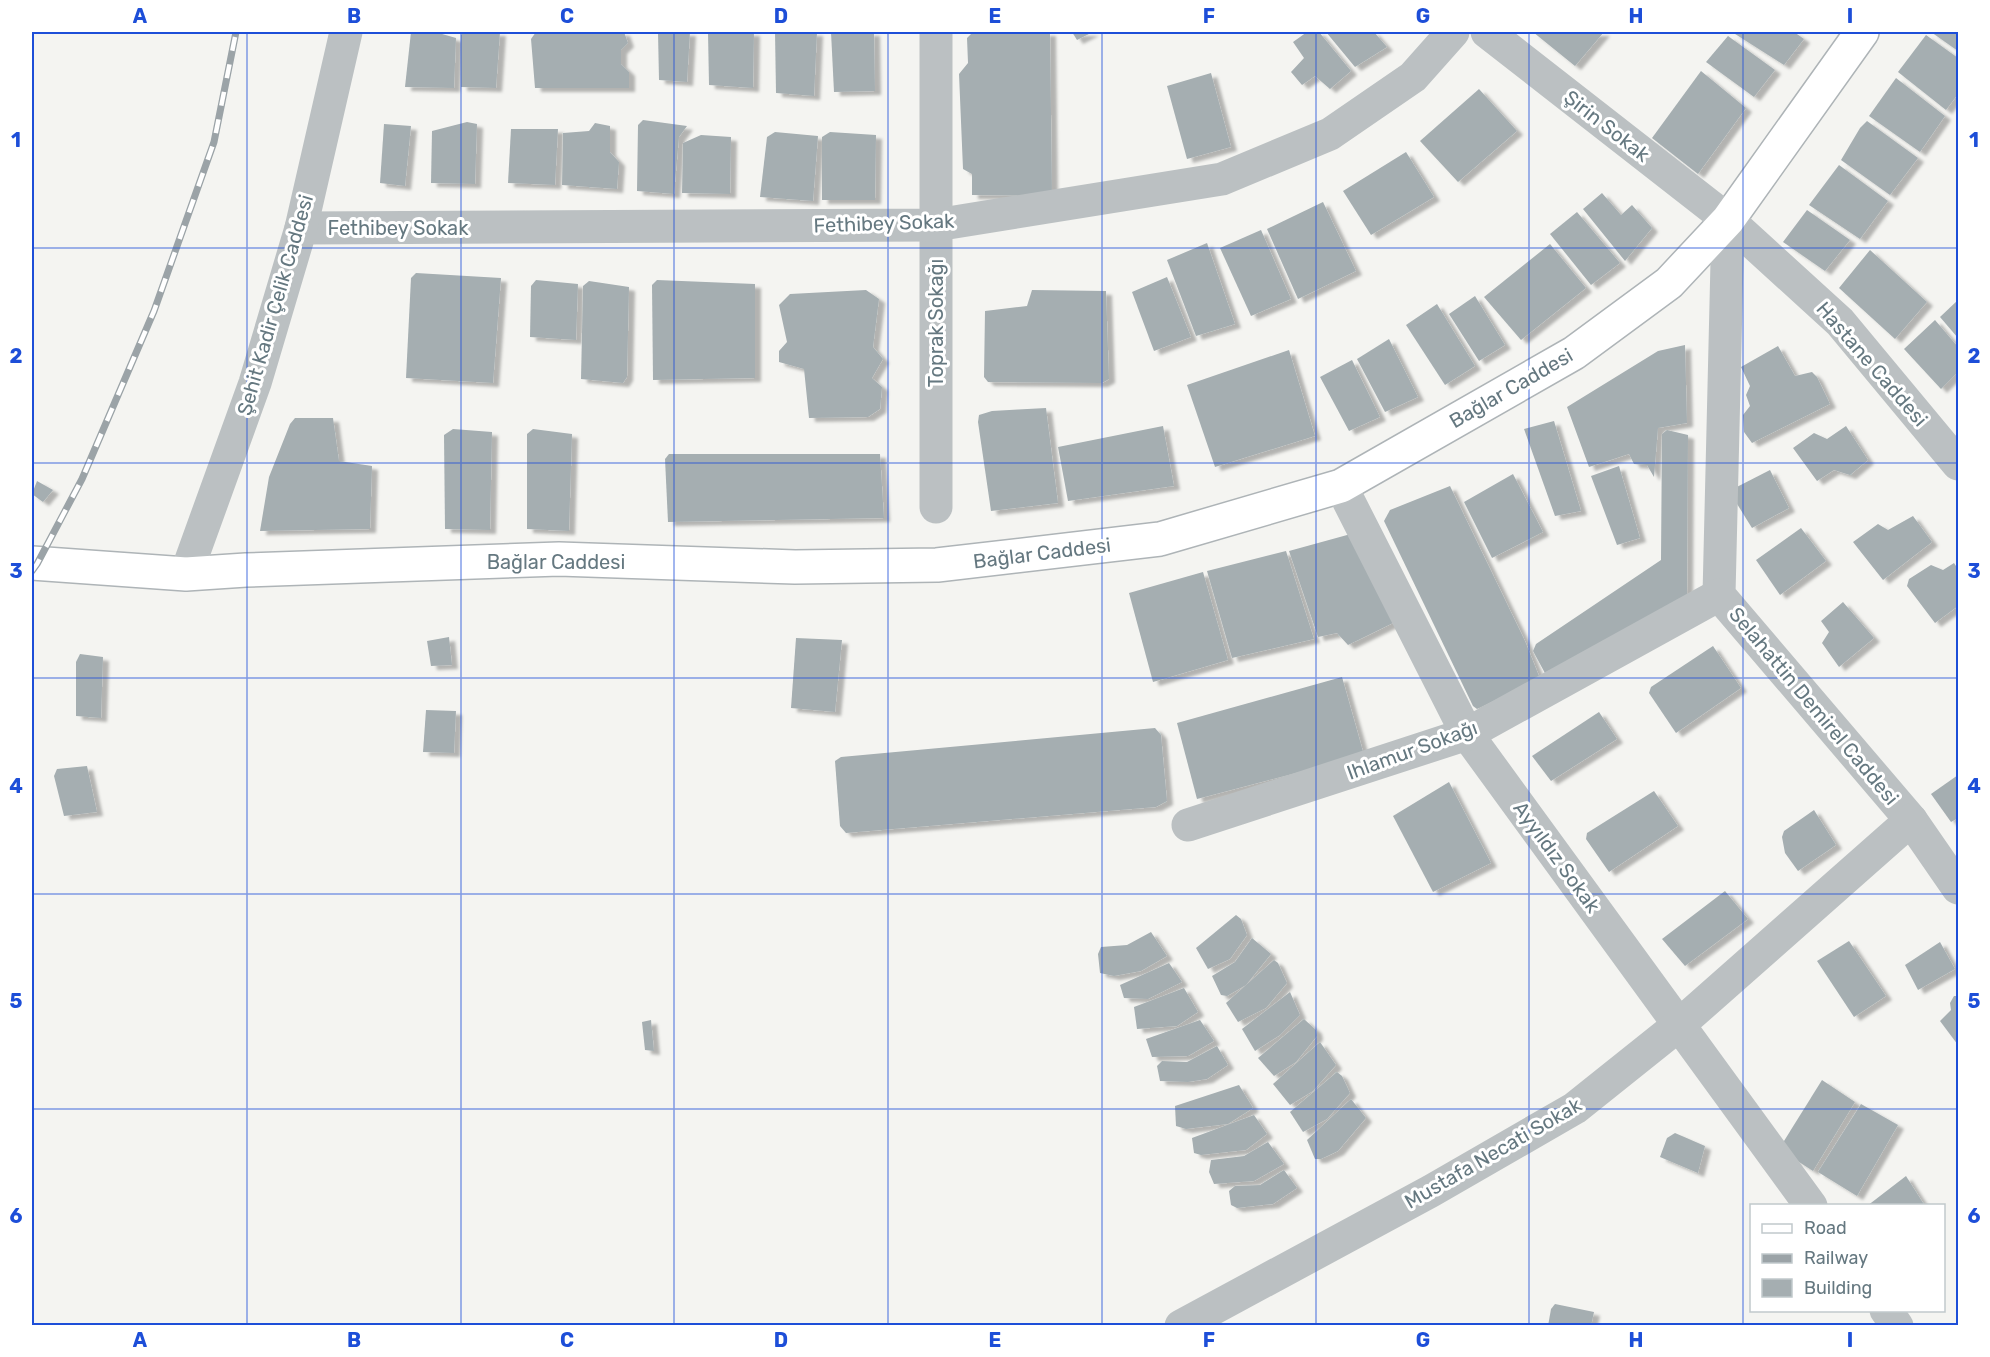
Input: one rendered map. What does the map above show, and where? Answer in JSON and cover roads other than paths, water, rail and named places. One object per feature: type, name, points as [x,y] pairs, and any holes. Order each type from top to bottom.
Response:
[{"type":"main road","name":"Bağlar Caddesi","points":[[32,563],[186,574],[559,559],[795,567],[937,565],[1160,539],[1341,486],[1574,353],[1668,283],[1728,220],[1862,32]]},
{"type":"street","name":"Şehit Kadir Çelik Caddesi","points":[[186,574],[255,383],[301,228],[346,32]]},
{"type":"street","name":"Toprak Sokağı","points":[[936,32],[936,507]]},
{"type":"street","name":"Fethibey Sokak","points":[[301,228],[936,225],[1222,179],[1330,134],[1413,77],[1453,32]]},
{"type":"street","name":"Şirin Sokak","points":[[1486,32],[1728,220]]},
{"type":"street","name":"Hastane Caddesi","points":[[1728,220],[1840,322],[1953,445]]},
{"type":"street","name":"Selahattin Demirel Caddesi","points":[[1728,220],[1719,595],[1911,820],[1959,888]]},
{"type":"street","name":"Ayyıldız Sokak","points":[[1341,486],[1467,734],[1680,1024],[1809,1204]]},
{"type":"street","name":"Ihlamur Sokağı","points":[[1188,825],[1467,734],[1719,595]]},
{"type":"street","name":"Mustafa Necati Sokak","points":[[1181,1326],[1431,1191],[1575,1108],[1680,1024],[1911,820]]},
{"type":"street","points":[[1887,1312],[1897,1326]]},
{"type":"railway","points":[[32,571],[82,479],[154,311],[214,142],[236,32]]}]
